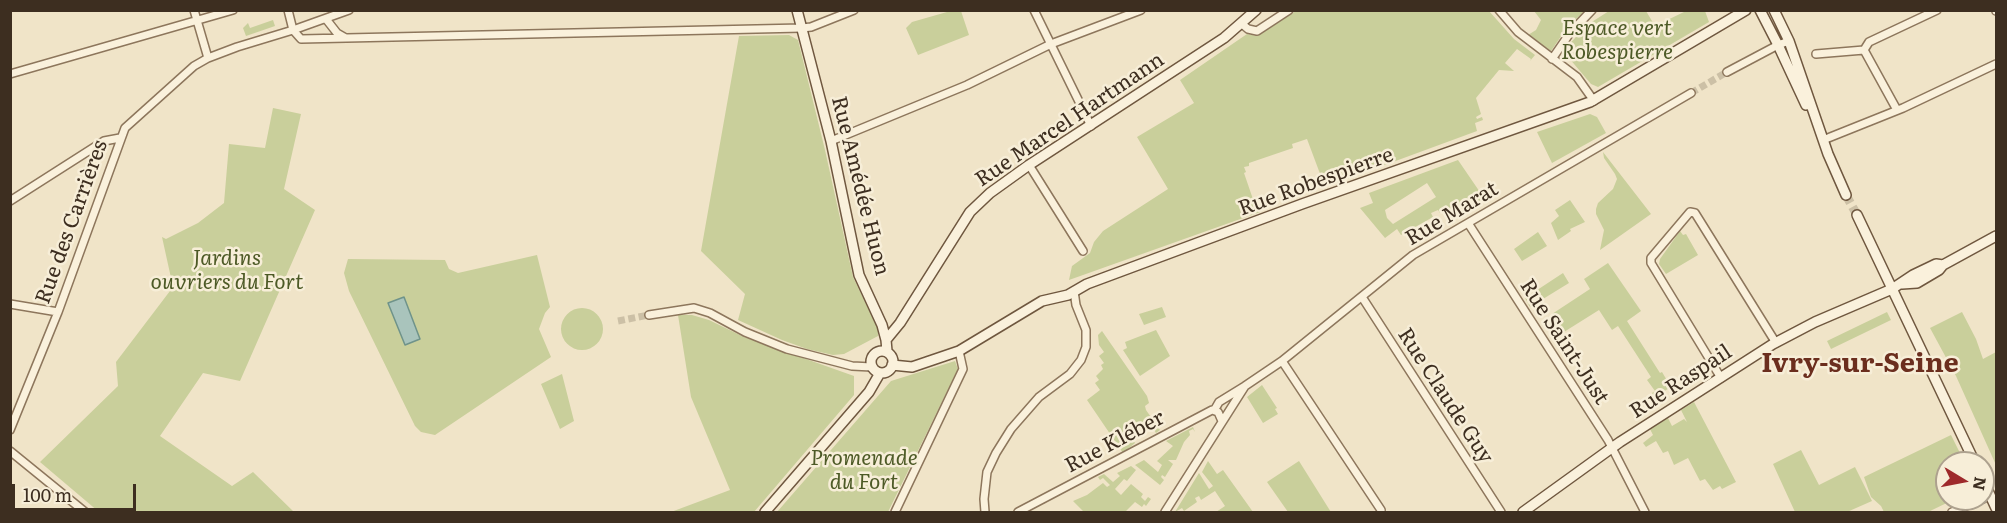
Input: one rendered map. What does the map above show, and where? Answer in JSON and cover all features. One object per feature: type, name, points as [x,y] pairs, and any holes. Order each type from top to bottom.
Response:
[{"type":"main road","name":"Rue Amédée Huon","points":[[797,10],[831,141],[859,275],[882,324],[887,351]]},
{"type":"main road","name":"Rue Marcel Hartmann","points":[[886,340],[900,323],[970,212],[1005,180],[1224,38],[1256,10]]},
{"type":"main road","name":"Rue Robespierre","points":[[892,365],[912,367],[959,351],[1025,310],[1042,302],[1068,296],[1087,284],[1302,204],[1594,101],[1746,10]]},
{"type":"main road","points":[[1760,10],[1823,140]]},
{"type":"main road","points":[[1774,10],[1789,42],[1833,167],[1846,195]]},
{"type":"main road","points":[[1857,215],[1969,451]]},
{"type":"main road","name":"Rue Raspail","points":[[1523,513],[1611,448],[1776,343],[1815,322],[1892,289],[1936,264],[1943,265],[1996,236]]},
{"type":"main road","points":[[765,513],[869,392],[876,370],[872,362],[879,351],[887,351],[891,356],[892,365],[889,371],[876,370]]},
{"type":"street","points":[[194,10],[208,58]]},
{"type":"street","points":[[10,74],[233,10]]},
{"type":"street","points":[[288,10],[293,30],[301,39],[802,28],[854,10]]},
{"type":"street","name":"Rue des Carrières","points":[[10,430],[58,312],[125,128],[194,66],[208,58],[349,10]]},
{"type":"street","points":[[1034,10],[1091,126]]},
{"type":"street","points":[[831,141],[967,85],[1051,44],[1141,10]]},
{"type":"street","points":[[1242,24],[1248,29],[1257,31],[1289,10]]},
{"type":"street","points":[[1498,10],[1518,32],[1577,78],[1594,101]]},
{"type":"street","points":[[1552,59],[1570,33],[1592,10]]},
{"type":"street","points":[[1864,50],[1869,42],[1937,10]]},
{"type":"street","points":[[326,19],[337,33],[344,37]]},
{"type":"street","points":[[328,38],[332,26]]},
{"type":"street","points":[[1727,72],[1778,45],[1789,42]]},
{"type":"street","points":[[1816,54],[1864,50]]},
{"type":"street","points":[[1864,50],[1897,110]]},
{"type":"street","points":[[1823,140],[1897,110],[1996,64]]},
{"type":"street","name":"Rue Marat","points":[[1215,409],[1219,402],[1282,361],[1413,255],[1691,93]]},
{"type":"street","points":[[10,201],[104,141],[120,138]]},
{"type":"street","points":[[1029,165],[1083,251]]},
{"type":"street","points":[[1721,378],[1651,263],[1651,258],[1690,212],[1695,213],[1776,343]]},
{"type":"street","name":"Rue Saint-Just","points":[[1468,223],[1611,448],[1645,513]]},
{"type":"street","points":[[985,513],[987,472],[1005,437],[1039,398],[1070,374],[1081,360],[1086,348],[1086,330],[1076,305],[1074,291]]},
{"type":"street","name":"Rue Claude Guy","points":[[1362,297],[1501,513]]},
{"type":"street","points":[[10,304],[58,312]]},
{"type":"street","points":[[649,315],[694,308],[710,313],[745,332],[787,349],[876,370]]},
{"type":"street","points":[[895,513],[963,369],[959,351]]},
{"type":"street","points":[[1282,361],[1381,510]]},
{"type":"street","name":"Rue Marat","points":[[1165,513],[1245,386]]},
{"type":"street","points":[[1215,409],[1222,416],[1222,420]]},
{"type":"street","name":"Rue Kléber","points":[[1018,513],[1215,409]]},
{"type":"street","points":[[10,451],[85,513]]},
{"type":"green space","points":[[954,10],[961,11],[969,35],[918,55],[906,28],[912,22]]},
{"type":"green space","points":[[1296,11],[1489,11],[1514,39],[1535,55],[1530,61],[1531,59],[1517,49],[1505,63],[1514,71],[1499,70],[1476,98],[1481,114],[1476,117],[1477,119],[1482,117],[1483,120],[1475,123],[1477,131],[1325,187],[1307,139],[1292,144],[1293,148],[1249,163],[1249,166],[1244,167],[1256,208],[1258,207],[1260,212],[1069,280],[1072,266],[1090,253],[1094,242],[1103,231],[1168,189],[1137,137],[1194,103],[1180,80],[1247,34],[1257,36]]},
{"type":"green space","points":[[1534,11],[1585,11],[1568,26],[1551,51],[1528,35],[1536,30],[1541,20]]},
{"type":"green space","name":"Espace vert Robespierre","points":[[1609,11],[1646,11],[1655,26],[1686,11],[1705,11],[1709,22],[1598,87],[1591,84],[1563,51],[1587,25]]},
{"type":"green space","points":[[273,20],[275,26],[246,36],[243,28],[248,23],[250,28]]},
{"type":"green space","points":[[789,35],[798,40],[853,277],[878,329],[878,336],[844,354],[833,355],[807,349],[738,320],[745,294],[701,251],[739,36]]},
{"type":"green space","name":"Jardins ouvriers du Fort","points":[[273,108],[301,114],[284,189],[315,210],[240,381],[203,373],[160,436],[232,486],[253,472],[294,512],[99,512],[40,462],[118,386],[116,362],[173,287],[162,237],[166,239],[198,223],[224,203],[229,144],[265,148]]},
{"type":"green space","points":[[1590,114],[1597,117],[1606,133],[1552,163],[1537,132]]},
{"type":"green space","points":[[1603,152],[1651,214],[1600,250],[1604,230],[1596,209],[1598,203],[1613,189],[1617,179],[1604,158]]},
{"type":"green space","points":[[1458,160],[1486,201],[1453,215],[1448,208],[1440,213],[1438,210],[1431,213],[1433,217],[1401,235],[1397,229],[1385,238],[1360,208],[1373,203],[1369,193]],"holes":[[[1427,183],[1436,197],[1393,224],[1387,218],[1385,210]]]},
{"type":"green space","points":[[1570,200],[1585,222],[1570,229],[1571,231],[1558,240],[1551,223],[1559,216],[1555,210]]},
{"type":"green space","points":[[1680,231],[1683,235],[1686,234],[1698,255],[1666,274],[1659,264],[1660,259]]},
{"type":"green space","points":[[1538,232],[1547,246],[1522,261],[1514,249]]},
{"type":"green space","points":[[537,255],[550,307],[539,329],[551,357],[435,435],[421,432],[415,426],[349,291],[344,273],[348,259],[445,260],[449,269],[458,273]]},
{"type":"green space","points":[[1608,263],[1641,311],[1627,321],[1671,387],[1655,397],[1652,393],[1655,391],[1647,380],[1651,377],[1618,326],[1612,330],[1599,310],[1556,337],[1551,330],[1559,324],[1552,314],[1590,289],[1584,279]]},
{"type":"green space","points":[[1563,273],[1569,283],[1530,307],[1525,298]]},
{"type":"green space","points":[[1162,307],[1166,317],[1144,325],[1139,314]]},
{"type":"green space","points":[[582,308],[597,314],[603,329],[597,344],[582,350],[567,344],[561,329],[567,314]]},
{"type":"green space","points":[[1887,312],[1891,320],[1831,349],[1827,341]]},
{"type":"green space","points":[[1962,312],[1983,359],[1996,352],[1996,465],[1995,451],[1990,451],[1956,376],[1930,328]]},
{"type":"green space","points":[[678,315],[692,315],[709,320],[744,337],[854,376],[854,395],[754,512],[671,512],[730,490],[691,397]]},
{"type":"green space","points":[[1156,330],[1170,356],[1140,376],[1123,350],[1127,348],[1125,342]]},
{"type":"green space","points":[[1102,331],[1147,396],[1149,403],[1145,406],[1146,410],[1160,430],[1156,433],[1151,425],[1143,431],[1139,426],[1128,432],[1135,443],[1123,453],[1087,400],[1100,390],[1095,383],[1099,380],[1096,376],[1103,369],[1101,365],[1104,363],[1099,356],[1104,352],[1099,345],[1098,335]]},
{"type":"green space","name":"Promenade du Fort","points":[[955,361],[958,369],[888,512],[777,512],[891,381]]},
{"type":"green space","points":[[562,374],[574,421],[560,429],[541,384]]},
{"type":"green space","points":[[1262,385],[1277,408],[1275,409],[1278,414],[1263,423],[1247,397]]},
{"type":"green space","points":[[1694,402],[1736,482],[1722,489],[1720,486],[1713,490],[1705,479],[1700,481],[1688,458],[1674,465],[1668,451],[1663,453],[1656,441],[1646,447],[1643,443],[1653,435],[1650,429],[1668,418],[1672,426],[1684,419],[1687,422],[1681,410]]},
{"type":"green space","points":[[1193,427],[1195,432],[1193,429],[1189,431],[1190,435],[1184,442],[1176,460],[1168,460],[1173,464],[1165,477],[1162,475],[1164,480],[1160,485],[1135,465],[1144,460],[1158,472],[1162,465],[1157,461],[1173,446],[1166,441]]},
{"type":"green space","points":[[1951,435],[1959,451],[1935,451],[1935,509],[1928,512],[1884,512],[1871,497],[1864,477]]},
{"type":"green space","points":[[1801,450],[1819,485],[1855,467],[1872,501],[1847,512],[1795,512],[1773,464]]},
{"type":"green space","points":[[1208,461],[1217,474],[1223,470],[1253,512],[1216,512],[1225,506],[1215,491],[1201,500],[1199,496],[1195,498],[1197,502],[1184,511],[1182,508],[1175,512],[1199,473],[1209,489],[1213,486],[1202,472]]},
{"type":"green space","points":[[1299,461],[1331,512],[1288,512],[1267,482]]},
{"type":"green space","points":[[1131,466],[1136,470],[1127,481],[1124,479],[1115,489],[1121,495],[1131,484],[1143,494],[1141,497],[1145,501],[1148,497],[1151,499],[1146,506],[1144,504],[1142,507],[1135,502],[1125,512],[1084,512],[1073,501],[1087,495],[1103,483],[1107,487],[1110,485],[1103,478],[1100,480],[1098,477],[1104,474],[1113,482],[1120,476],[1117,473]]},
{"type":"water","points":[[404,297],[420,339],[405,345],[388,303]]},
{"type":"tunnel","points":[[1691,93],[1727,72]]},
{"type":"tunnel","points":[[1846,195],[1857,215]]},
{"type":"tunnel","points":[[618,321],[649,315]]},
{"type":"district","name":"Ivry-sur-Seine","points":[[1860,364]]}]
